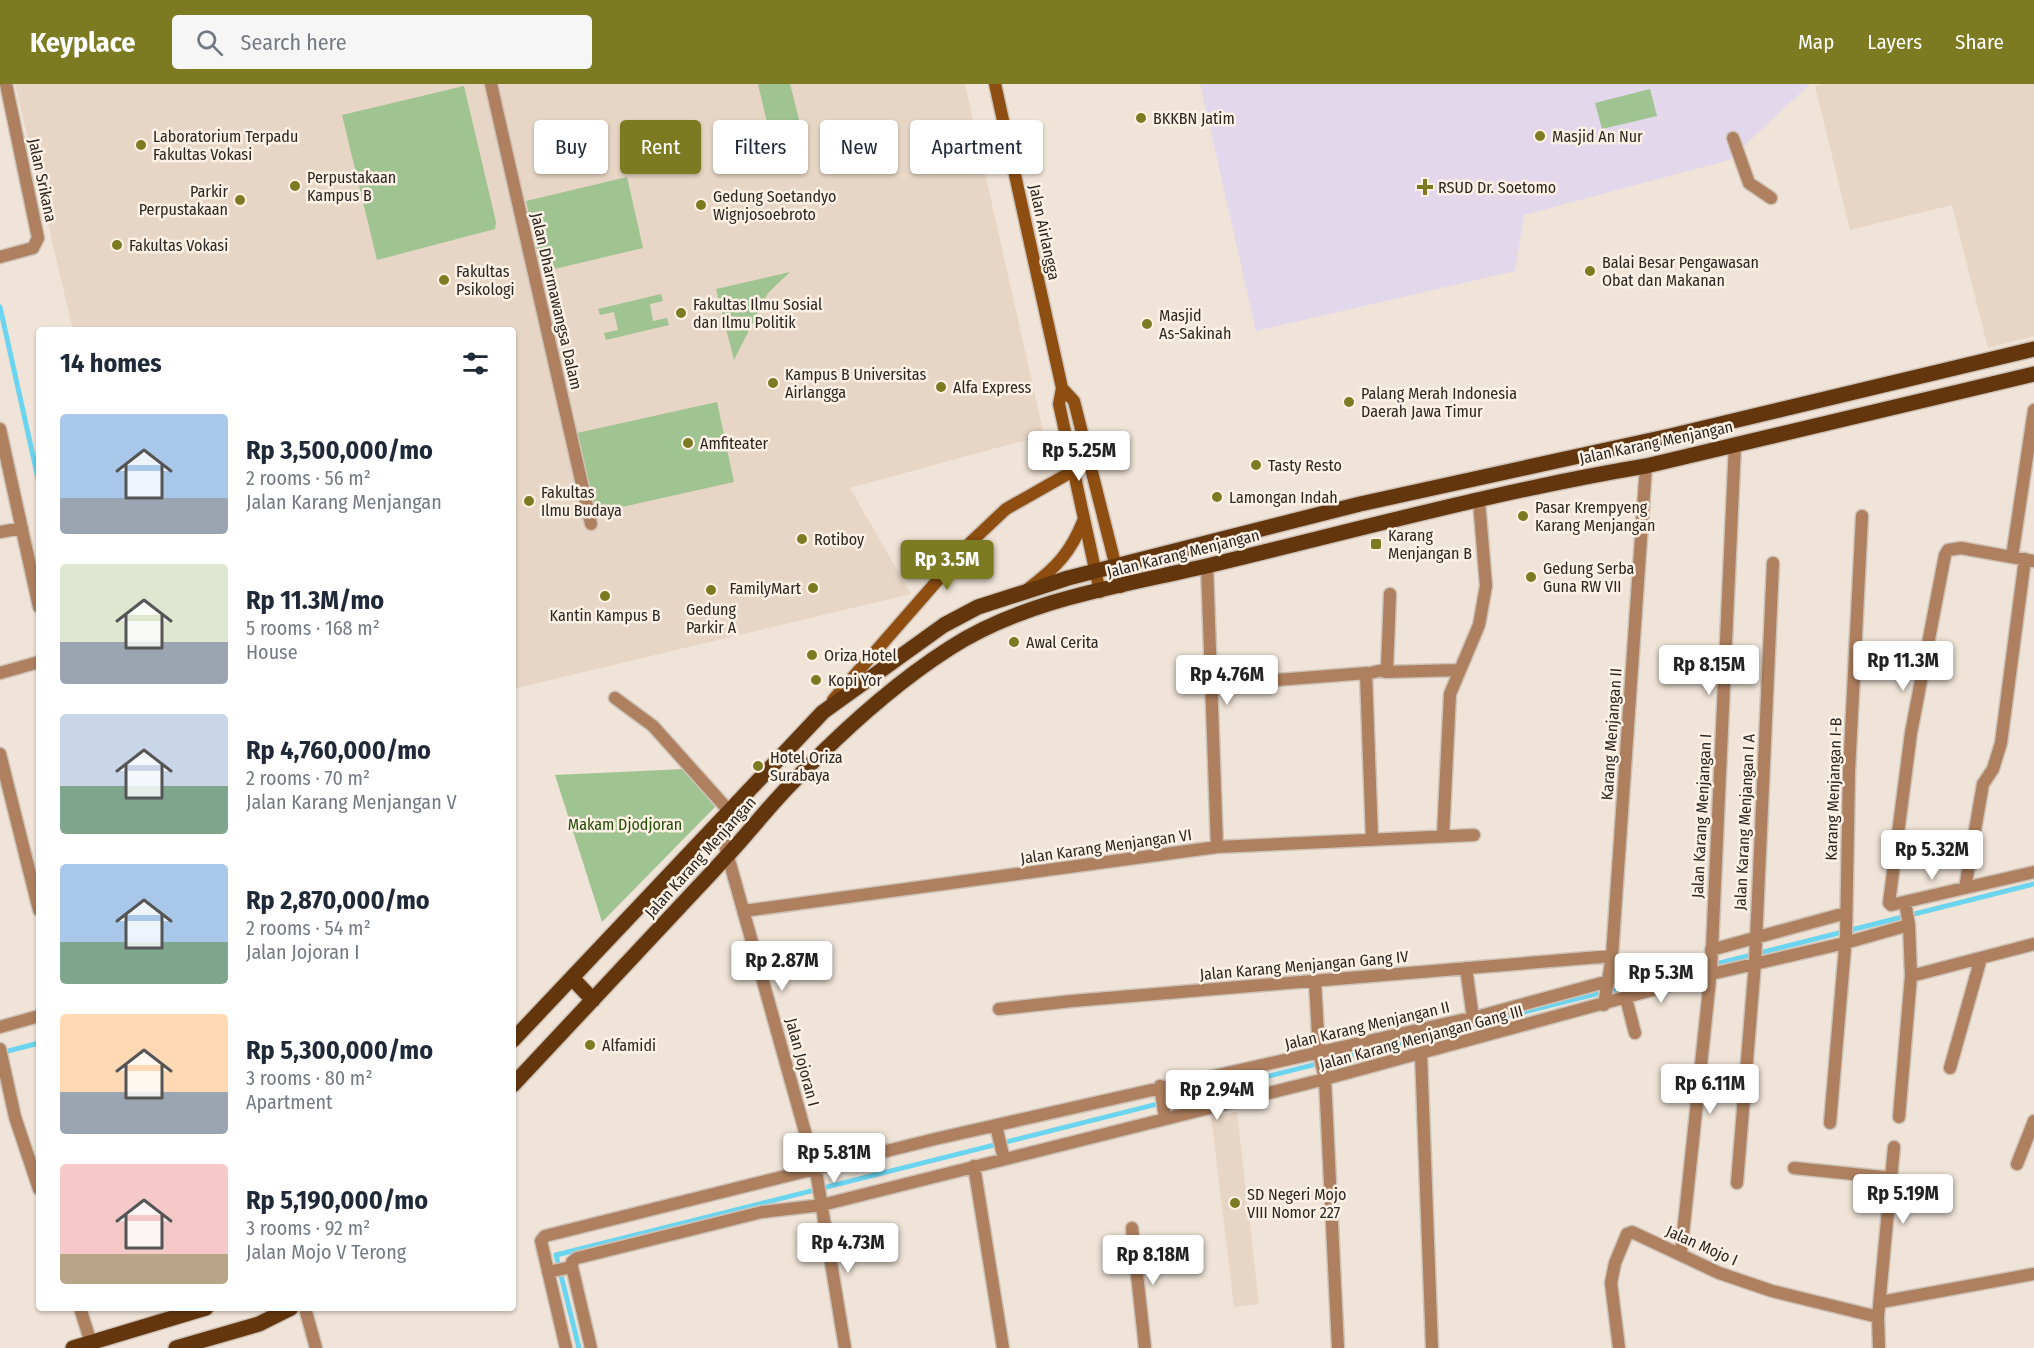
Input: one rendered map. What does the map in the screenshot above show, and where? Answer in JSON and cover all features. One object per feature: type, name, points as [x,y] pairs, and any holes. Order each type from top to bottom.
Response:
[{"type":"main road","name":"Jalan Airlangga","points":[[995,84],[1062,388],[1059,404],[1100,592]]},
{"type":"main road","name":"Jalan Karang Menjangan","points":[[823,712],[944,625],[978,608],[1029,589],[1360,504],[2034,348]]},
{"type":"main road","name":"Jalan Karang Menjangan","points":[[516,1082],[728,855],[791,783],[873,705],[952,646],[995,623],[1052,602],[1584,476],[1646,466],[2034,374]]},
{"type":"main road","name":"Jalan Airlangga","points":[[1062,388],[1074,401],[1121,587]]},
{"type":"main road","points":[[1578,455],[1584,476]]},
{"type":"main road","name":"Jalan Karang Menjangan","points":[[516,1037],[823,712],[972,541],[1006,509],[1073,471]]},
{"type":"main road","points":[[1029,589],[1056,567],[1075,542],[1084,519]]},
{"type":"main road","points":[[572,978],[593,1000]]},
{"type":"main road","points":[[73,1348],[196,1311]]},
{"type":"main road","points":[[176,1348],[259,1324],[285,1311]]},
{"type":"street","name":"Jalan Srikana","points":[[4,256],[33,248],[38,238],[6,84]]},
{"type":"street","name":"Jalan Dharmawangsa Dalam","points":[[491,84],[591,524]]},
{"type":"street","points":[[1733,138],[1749,183],[1770,198]]},
{"type":"street","points":[[2012,557],[2034,410]]},
{"type":"street","points":[[0,429],[36,593]]},
{"type":"street","name":"Jalan Karang Menjangan I","points":[[1681,1253],[1711,972],[1735,444]]},
{"type":"street","name":"Karang Menjangan II","points":[[1604,1004],[1612,956],[1646,466]]},
{"type":"street","points":[[1443,837],[1448,705],[1458,670],[1479,626],[1486,586],[1479,501]]},
{"type":"street","name":"Karang Menjangan I-B","points":[[1830,1123],[1846,940],[1849,772],[1862,516]]},
{"type":"street","points":[[0,532],[22,528]]},
{"type":"street","points":[[1965,888],[1983,784],[1993,769],[2001,743],[2030,560],[1961,548],[1948,550],[1945,555],[1911,733],[1891,876],[1891,905],[1905,903],[2034,872]]},
{"type":"street","name":"Jalan Karang Menjangan I A","points":[[1737,1183],[1755,962],[1773,563]]},
{"type":"street","points":[[1207,566],[1217,847]]},
{"type":"street","points":[[1385,672],[1390,594]]},
{"type":"street","points":[[0,673],[36,663]]},
{"type":"street","points":[[1211,685],[1367,673],[1458,670]]},
{"type":"street","points":[[1367,673],[1372,840]]},
{"type":"street","points":[[615,698],[653,726],[730,812]]},
{"type":"street","points":[[0,754],[36,898]]},
{"type":"street","name":"Jalan Jojoran I","points":[[719,824],[816,1170],[845,1348]]},
{"type":"street","name":"Jalan Karang Menjangan VI","points":[[744,911],[1217,847],[1474,835]]},
{"type":"street","points":[[1899,1117],[1911,976],[1909,923],[1905,903]]},
{"type":"street","points":[[1711,951],[1846,917]]},
{"type":"street","name":"Jalan Karang Menjangan Gang III","points":[[550,1272],[570,1268],[572,1262],[577,1258],[762,1212],[822,1203],[1421,1054],[1626,998],[1711,972],[1909,923]]},
{"type":"street","points":[[1911,976],[2034,944]]},
{"type":"street","name":"Jalan Karang Menjangan Gang IV","points":[[999,1009],[1612,956]]},
{"type":"street","points":[[1950,1068],[1981,958]]},
{"type":"street","points":[[1466,968],[1473,1018]]},
{"type":"street","points":[[1315,981],[1320,1055],[1325,1077],[1338,1348]]},
{"type":"street","name":"Jalan Karang Menjangan II","points":[[550,1272],[541,1241],[545,1236],[816,1170],[997,1130],[1160,1089],[1320,1055],[1608,983]]},
{"type":"street","points":[[1626,998],[1635,1033]]},
{"type":"street","points":[[0,1027],[36,1017]]},
{"type":"street","points":[[1,1054],[15,1117],[36,1179]]},
{"type":"street","points":[[1421,1054],[1432,1348]]},
{"type":"street","points":[[1160,1089],[1165,1116]]},
{"type":"street","points":[[2017,1164],[2034,1121]]},
{"type":"street","points":[[997,1130],[1004,1157]]},
{"type":"street","points":[[1879,1348],[1878,1317],[1893,1178],[1894,1147]]},
{"type":"street","points":[[974,1166],[1003,1348]]},
{"type":"street","points":[[1794,1168],[1893,1178]]},
{"type":"street","points":[[1132,1228],[1145,1348]]},
{"type":"street","name":"Jalan Mojo I","points":[[1619,1348],[1611,1283],[1615,1263],[1627,1234],[1635,1233],[1719,1273],[1772,1291],[1878,1317]]},
{"type":"street","points":[[570,1268],[591,1348]]},
{"type":"street","points":[[550,1272],[566,1348]]},
{"type":"street","points":[[1881,1302],[2034,1275]]},
{"type":"street","points":[[81,1311],[91,1343]]},
{"type":"street","points":[[306,1311],[316,1348]]},
{"type":"shaded area","name":"Kampus B Universitas Airlangga","points":[[15,84],[965,84],[973,120],[910,120],[910,174],[985,174],[1044,435],[850,488],[911,594],[516,688],[516,327],[72,327]]},
{"type":"shaded area","name":"RSUD Dr. Soetomo","points":[[1200,84],[1810,84],[1729,160],[1524,215],[1515,271],[1256,331]]},
{"type":"shaded area","points":[[1822,84],[2034,84],[2034,336],[1988,348],[1952,205],[1850,230],[1815,86]]},
{"type":"shaded area","name":"SD Negeri Mojo VIII Nomor 227","points":[[1237,1112],[1259,1304],[1234,1307],[1211,1116]]},
{"type":"green space","points":[[758,84],[790,84],[799,120],[766,120]]},
{"type":"green space","points":[[464,86],[496,222],[495,229],[377,260],[342,115]]},
{"type":"green space","points":[[1650,89],[1657,116],[1602,129],[1595,103]]},
{"type":"green space","points":[[627,177],[643,248],[542,272],[526,201]]},
{"type":"green space","points":[[790,272],[768,293],[734,360],[716,289]]},
{"type":"green space","points":[[661,294],[663,301],[650,304],[653,321],[667,318],[669,325],[606,340],[604,333],[618,330],[614,312],[600,315],[598,309]]},
{"type":"green space","points":[[717,402],[734,482],[595,513],[577,433]]},
{"type":"green space","name":"Makam Djodjoran","points":[[684,769],[715,807],[602,922],[555,775]]},
{"type":"waterway","points":[[0,307],[36,469]]},
{"type":"waterway","points":[[579,1348],[556,1255],[2034,884]]},
{"type":"waterway","points":[[0,1053],[36,1044]]},
{"type":"place","name":"BKKBN Jatim","points":[[1141,118]]},
{"type":"place","name":"Masjid An Nur","points":[[1540,136]]},
{"type":"place","name":"Laboratorium Terpadu Fakultas Vokasi","points":[[141,145]]},
{"type":"place","name":"Perpustakaan Kampus B","points":[[295,186]]},
{"type":"place","name":"RSUD Dr. Soetomo","points":[[1425,187]]},
{"type":"place","name":"Parkir Perpustakaan","points":[[240,200]]},
{"type":"place","name":"Gedung Soetandyo Wignjosoebroto","points":[[701,205]]},
{"type":"place","name":"Fakultas Vokasi","points":[[117,245]]},
{"type":"place","name":"Balai Besar Pengawasan Obat dan Makanan","points":[[1590,271]]},
{"type":"place","name":"Fakultas Psikologi","points":[[444,280]]},
{"type":"place","name":"Fakultas Ilmu Sosial dan Ilmu Politik","points":[[681,313]]},
{"type":"place","name":"Masjid As-Sakinah","points":[[1147,324]]},
{"type":"place","name":"Kampus B Universitas Airlangga","points":[[773,383]]},
{"type":"place","name":"Alfa Express","points":[[941,387]]},
{"type":"place","name":"Palang Merah Indonesia Daerah Jawa Timur","points":[[1349,402]]},
{"type":"place","name":"Amfiteater","points":[[688,443]]},
{"type":"place","name":"Tasty Resto","points":[[1256,465]]},
{"type":"place","name":"Lamongan Indah","points":[[1217,497]]},
{"type":"place","name":"Fakultas Ilmu Budaya","points":[[529,501]]},
{"type":"place","name":"Pasar Krempyeng Karang Menjangan","points":[[1523,516]]},
{"type":"place","name":"Rotiboy","points":[[802,539]]},
{"type":"place","name":"Karang Menjangan B","points":[[1376,544]]},
{"type":"place","name":"Gedung Serba Guna RW VII","points":[[1531,577]]},
{"type":"place","name":"FamilyMart","points":[[813,588]]},
{"type":"place","name":"Gedung Parkir A","points":[[711,590]]},
{"type":"place","name":"Kantin Kampus B","points":[[605,596]]},
{"type":"place","name":"Awal Cerita","points":[[1014,642]]},
{"type":"place","name":"Oriza Hotel","points":[[812,655]]},
{"type":"place","name":"Kopi Yor","points":[[816,680]]},
{"type":"place","name":"Hotel Oriza Surabaya","points":[[758,766]]},
{"type":"place","name":"Alfamidi","points":[[590,1045]]},
{"type":"place","name":"SD Negeri Mojo VIII Nomor 227","points":[[1235,1203]]}]
